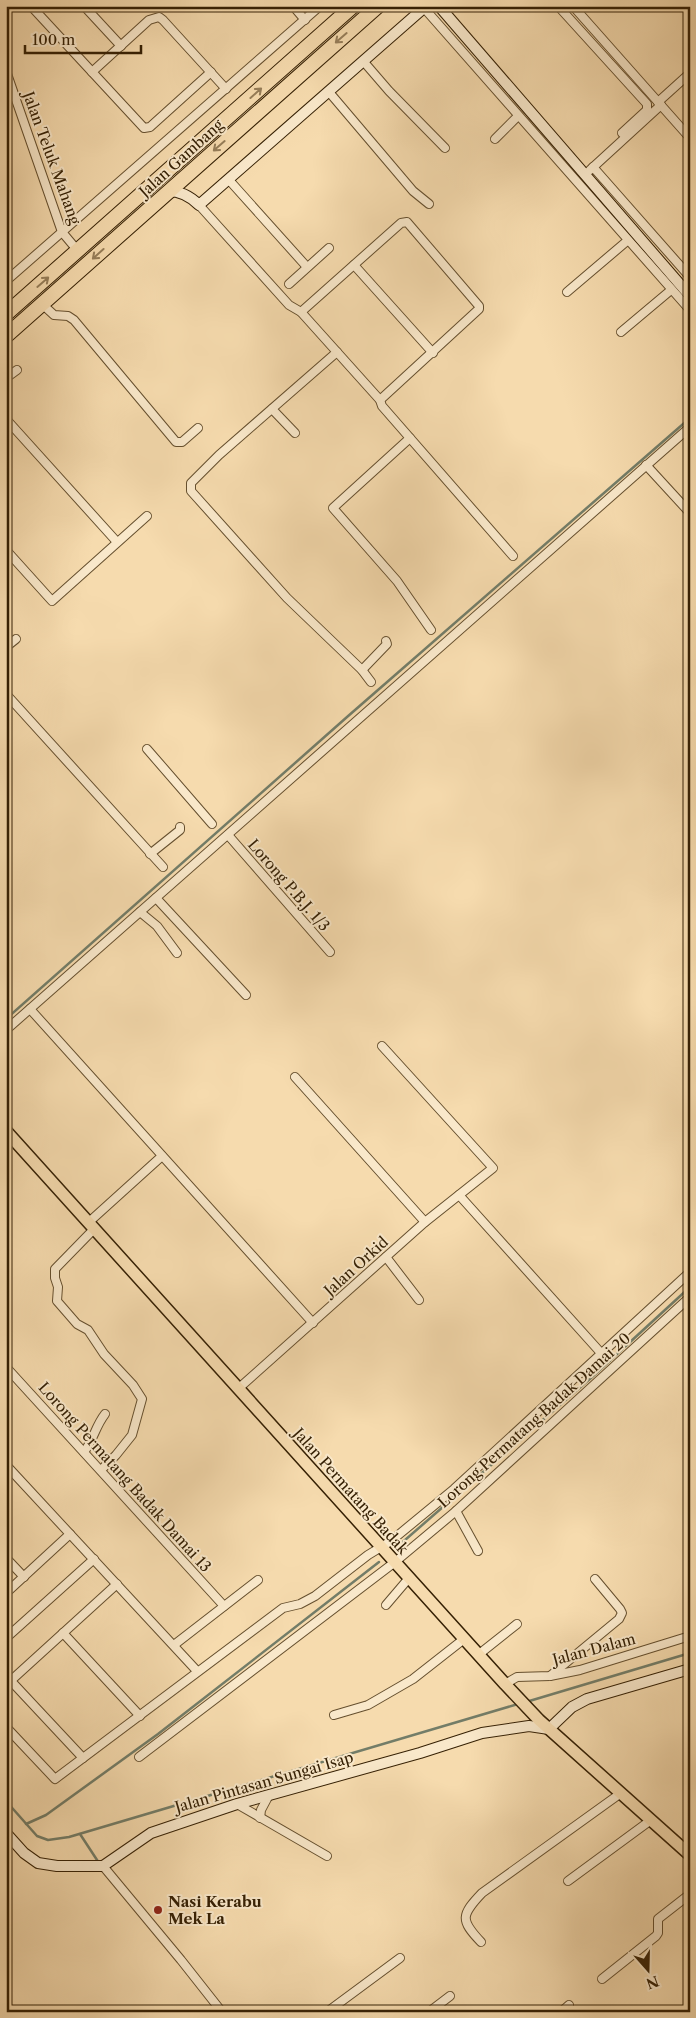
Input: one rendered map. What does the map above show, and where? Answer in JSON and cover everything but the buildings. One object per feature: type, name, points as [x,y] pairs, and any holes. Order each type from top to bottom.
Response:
[{"type":"highway","name":"Jalan Gambang","points":[[6,314],[353,6]]},
{"type":"highway","name":"Jalan Gambang","points":[[6,336],[378,6]]},
{"type":"main road","name":"Jalan Permatang Badak","points":[[6,1131],[530,1711],[690,1855]]},
{"type":"street","points":[[84,6],[121,46]]},
{"type":"street","points":[[293,6],[305,20]]},
{"type":"street","points":[[6,281],[320,6]]},
{"type":"street","points":[[439,6],[690,296]]},
{"type":"street","points":[[558,6],[647,104],[647,110],[622,133]]},
{"type":"street","points":[[573,6],[690,138]]},
{"type":"street","points":[[199,205],[425,7],[627,241],[690,310]]},
{"type":"street","points":[[34,8],[147,129],[211,72]]},
{"type":"street","points":[[92,72],[149,20],[159,17],[164,20],[226,89]]},
{"type":"street","points":[[364,62],[445,148]]},
{"type":"street","name":"Jalan Teluk Mahang","points":[[6,71],[62,232],[78,251]]},
{"type":"street","points":[[584,175],[660,104],[689,74]]},
{"type":"street","points":[[329,92],[413,191],[429,204]]},
{"type":"street","points":[[495,139],[518,116]]},
{"type":"street","points":[[593,168],[690,277]]},
{"type":"street","points":[[189,172],[187,180],[191,197]]},
{"type":"street","points":[[229,180],[307,267]]},
{"type":"street","points":[[168,191],[183,193],[191,197],[292,308],[301,312],[380,400],[382,406],[513,556]]},
{"type":"street","points":[[301,312],[402,223],[407,222],[479,306],[478,312],[380,400]]},
{"type":"street","points":[[567,292],[627,241]]},
{"type":"street","points":[[289,284],[329,248]]},
{"type":"street","points":[[354,265],[433,353]]},
{"type":"street","points":[[621,332],[671,290]]},
{"type":"street","points":[[42,304],[54,314],[68,316],[74,320],[176,442],[182,442],[198,428]]},
{"type":"street","points":[[337,352],[219,455],[191,483],[190,491],[270,576],[287,598],[362,670],[371,682]]},
{"type":"street","points":[[6,378],[17,370]]},
{"type":"street","points":[[272,409],[295,433]]},
{"type":"street","points":[[6,419],[117,542]]},
{"type":"street","points":[[6,1030],[690,427]]},
{"type":"street","points":[[410,438],[333,508],[397,580],[431,630]]},
{"type":"street","points":[[646,465],[690,513]]},
{"type":"street","points":[[6,550],[52,601],[147,516]]},
{"type":"street","points":[[6,647],[16,639]]},
{"type":"street","points":[[362,670],[387,644],[386,641]]},
{"type":"street","points":[[6,694],[163,867]]},
{"type":"street","points":[[146,749],[212,824]]},
{"type":"street","points":[[150,854],[180,830],[180,827]]},
{"type":"street","name":"Lorong P.B.J. 1/3","points":[[228,835],[330,952]]},
{"type":"street","points":[[156,898],[246,995]]},
{"type":"street","points":[[140,912],[157,926],[177,953]]},
{"type":"street","points":[[30,1009],[312,1323]]},
{"type":"street","name":"Jalan Orkid","points":[[239,1388],[426,1222],[493,1168],[382,1046]]},
{"type":"street","points":[[295,1077],[426,1222]]},
{"type":"street","points":[[101,1470],[132,1435],[142,1399],[133,1385],[104,1354],[88,1330],[77,1324],[57,1301],[58,1287],[54,1278],[55,1268],[92,1225],[162,1156]]},
{"type":"street","points":[[459,1195],[601,1353]]},
{"type":"street","points":[[386,1258],[419,1300]]},
{"type":"street","points":[[6,1727],[55,1779],[283,1608],[300,1604],[315,1596],[382,1547],[454,1489],[690,1272]]},
{"type":"street","name":"Lorong Permatang Badak Damai 20","points":[[139,1756],[395,1562],[456,1511],[690,1297]]},
{"type":"street","name":"Lorong Permatang Badak Damai 13","points":[[8,1371],[224,1606]]},
{"type":"street","points":[[84,1452],[93,1440],[97,1424],[105,1414]]},
{"type":"street","points":[[6,1465],[197,1672]]},
{"type":"street","points":[[456,1511],[478,1551]]},
{"type":"street","points":[[6,1593],[70,1534]]},
{"type":"street","points":[[6,1558],[24,1577]]},
{"type":"street","points":[[6,1638],[94,1559]]},
{"type":"street","points":[[386,1605],[410,1578]]},
{"type":"street","points":[[550,1676],[619,1619],[622,1613],[594,1579]]},
{"type":"street","points":[[174,1645],[258,1580]]},
{"type":"street","points":[[83,1758],[9,1683],[117,1584]]},
{"type":"street","points":[[478,1655],[517,1624]]},
{"type":"street","points":[[63,1633],[140,1716]]},
{"type":"street","name":"Jalan Dalam","points":[[508,1687],[517,1677],[550,1676],[580,1670],[690,1636]]},
{"type":"street","points":[[334,1715],[368,1705],[413,1679],[464,1639]]},
{"type":"street","points":[[549,1729],[572,1707],[587,1699],[690,1668]]},
{"type":"street","name":"Jalan Pintasan Sungai Isap","points":[[103,1866],[151,1833],[237,1804],[420,1753],[482,1733],[529,1726],[549,1729]]},
{"type":"street","points":[[481,1942],[467,1927],[465,1922],[466,1915],[473,1902],[482,1893],[621,1793]]},
{"type":"street","points":[[260,1818],[261,1810],[269,1795]]},
{"type":"street","points":[[237,1804],[326,1856]]},
{"type":"street","points":[[568,1881],[651,1820]]},
{"type":"street","points":[[6,1833],[24,1853],[38,1863],[57,1866],[103,1866],[222,2012]]},
{"type":"street","points":[[602,1979],[658,1933],[658,1919],[690,1894]]},
{"type":"street","points":[[327,2012],[400,1958]]},
{"type":"street","points":[[429,2012],[450,1996]]},
{"type":"street","points":[[560,2012],[569,2005]]},
{"type":"waterway","points":[[6,1019],[347,717],[690,418]]},
{"type":"waterway","points":[[397,1547],[592,1377],[690,1287]]},
{"type":"waterway","points":[[26,1824],[46,1815],[158,1734],[379,1562]]},
{"type":"waterway","points":[[526,1702],[690,1653]]},
{"type":"waterway","points":[[6,1801],[37,1836],[48,1840],[69,1837],[518,1704]]},
{"type":"waterway","points":[[80,1834],[99,1863]]},
{"type":"place","name":"Nasi Kerabu Mek La","points":[[158,1910]]}]
